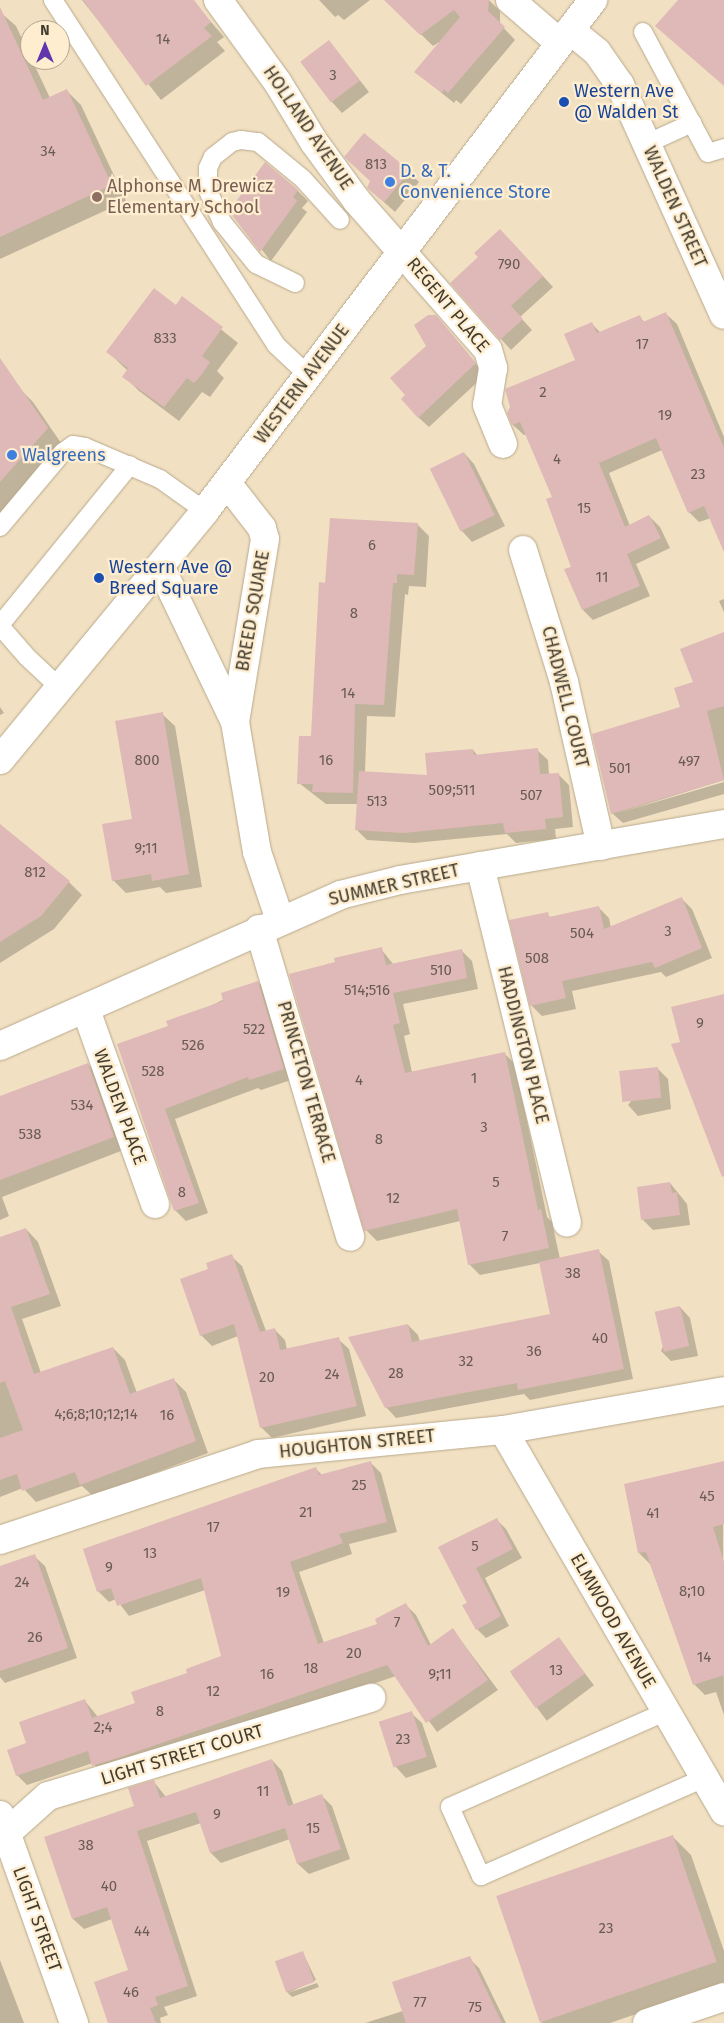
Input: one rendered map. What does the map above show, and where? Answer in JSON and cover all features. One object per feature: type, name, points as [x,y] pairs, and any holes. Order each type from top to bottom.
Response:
[{"type":"street","name":"HOLLAND AVENUE","points":[[218,0],[278,83],[336,174],[402,251]]},
{"type":"street","name":"WALDEN STREET","points":[[510,0],[609,68],[724,315]]},
{"type":"street","name":"WESTERN AVENUE","points":[[0,760],[161,568],[593,0]]},
{"type":"street","name":"REGENT PLACE","points":[[402,251],[490,353],[493,368],[487,405],[503,444]]},
{"type":"street","name":"BREED SQUARE","points":[[227,482],[262,528],[265,540],[235,722]]},
{"type":"street","name":"CHADWELL COURT","points":[[524,550],[564,682],[601,846]]},
{"type":"street","name":"BREED SQUARE","points":[[161,568],[235,722],[269,924]]},
{"type":"street","name":"SUMMER STREET","points":[[0,1046],[86,1010],[269,924],[356,891],[480,866],[724,824]]},
{"type":"street","name":"HADDINGTON PLACE","points":[[480,866],[567,1223]]},
{"type":"street","name":"PRINCETON TERRACE","points":[[269,924],[350,1237]]},
{"type":"street","name":"WALDEN PLACE","points":[[86,1010],[155,1204]]},
{"type":"street","name":"HOUGHTON STREET","points":[[0,1540],[258,1454],[503,1430],[724,1391]]},
{"type":"street","name":"ELMWOOD AVENUE","points":[[503,1430],[724,1812]]},
{"type":"street","name":"LIGHT STREET COURT","points":[[2,1830],[48,1796],[371,1698]]},
{"type":"street","name":"LIGHT STREET","points":[[2,1830],[74,2023]]},
{"type":"street","points":[[647,2023],[724,1997]]},
{"type":"lane","points":[[53,0],[276,345],[308,376]]},
{"type":"lane","points":[[643,32],[708,153],[724,148]]},
{"type":"lane","points":[[646,144],[692,123]]},
{"type":"lane","points":[[295,283],[256,264],[222,222],[208,190],[208,168],[213,157],[232,142],[252,140],[258,142],[303,179],[340,220]]},
{"type":"lane","points":[[0,527],[69,447],[85,446],[160,479],[205,511]]},
{"type":"lane","points":[[60,688],[27,657],[0,626],[130,465]]},
{"type":"lane","points":[[665,1712],[450,1807],[481,1876],[704,1778]]},
{"type":"building","points":[[83,0],[194,0],[211,22],[204,28],[212,36],[146,86]]},
{"type":"building","points":[[384,0],[489,0],[488,11],[505,27],[448,93],[444,89],[442,93],[414,72],[460,17],[454,10],[420,35]]},
{"type":"building","points":[[678,0],[724,0],[724,86],[655,26]]},
{"type":"building","points":[[0,7],[20,50],[20,70],[29,70],[43,100],[67,89],[112,185],[0,237]]},
{"type":"building","points":[[329,40],[360,81],[331,102],[300,62]]},
{"type":"building","points":[[364,133],[410,171],[384,202],[367,188],[370,181],[344,157]]},
{"type":"building","points":[[265,162],[298,190],[293,197],[297,201],[260,252],[229,211]]},
{"type":"building","points":[[500,229],[543,276],[511,306],[523,319],[500,340],[450,283],[478,257],[474,253]]},
{"type":"building","points":[[154,288],[176,305],[182,296],[223,327],[202,356],[210,362],[203,373],[194,383],[187,378],[164,407],[122,377],[128,368],[106,352]]},
{"type":"building","points":[[666,312],[724,448],[724,552],[704,506],[688,513],[656,438],[599,463],[625,527],[649,515],[661,538],[627,554],[640,586],[582,610],[564,569],[571,567],[546,499],[552,497],[520,422],[512,425],[507,413],[510,407],[505,389],[575,360],[564,334],[592,322],[597,333],[640,315],[643,322]]},
{"type":"building","points":[[428,315],[436,315],[476,363],[418,418],[401,399],[405,395],[390,378],[426,346],[414,325]]},
{"type":"building","name":"Walgreens","points":[[0,358],[48,428],[0,482]]},
{"type":"building","points":[[464,452],[495,515],[461,532],[430,469]]},
{"type":"building","points":[[330,518],[418,523],[414,575],[397,574],[397,583],[393,583],[384,705],[355,704],[353,793],[312,792],[313,784],[297,784],[299,736],[311,736],[319,582],[325,583]]},
{"type":"building","points":[[724,632],[724,706],[707,711],[724,780],[611,814],[592,734],[680,707],[674,688],[693,682],[680,649]]},
{"type":"building","points":[[163,712],[189,874],[152,881],[151,874],[112,881],[102,824],[132,819],[115,721]]},
{"type":"building","points":[[538,748],[540,774],[559,773],[563,817],[545,819],[546,829],[505,833],[503,823],[403,833],[355,830],[359,771],[427,775],[425,753],[473,749],[474,755]]},
{"type":"building","points":[[0,824],[70,881],[41,916],[0,942]]},
{"type":"building","points":[[682,897],[702,948],[655,968],[652,962],[562,981],[566,998],[530,1006],[509,920],[548,912],[549,917],[599,906],[604,929]]},
{"type":"building","points":[[382,947],[386,965],[462,949],[467,978],[393,993],[400,1023],[393,1025],[405,1073],[505,1052],[538,1210],[541,1209],[549,1248],[468,1265],[457,1209],[364,1231],[289,974],[335,962],[334,958]]},
{"type":"building","points":[[258,981],[284,1069],[249,1080],[248,1077],[165,1109],[199,1203],[174,1211],[117,1044],[168,1026],[166,1021],[223,1001],[221,993]]},
{"type":"building","points":[[724,994],[724,1176],[722,1177],[671,1044],[680,1042],[671,1007]]},
{"type":"building","points":[[88,1063],[114,1137],[0,1180],[0,1096]]},
{"type":"building","points":[[658,1067],[661,1098],[622,1102],[619,1071]]},
{"type":"building","points":[[670,1182],[672,1193],[677,1192],[680,1215],[641,1220],[637,1187]]},
{"type":"building","points":[[26,1228],[50,1294],[11,1307],[34,1374],[113,1347],[130,1394],[174,1378],[196,1441],[80,1485],[75,1472],[22,1491],[17,1474],[0,1480],[0,1438],[23,1430],[5,1381],[0,1383],[0,1237]]},
{"type":"building","points":[[599,1249],[624,1369],[518,1390],[517,1383],[385,1408],[348,1337],[408,1324],[412,1342],[550,1314],[539,1262]]},
{"type":"building","points":[[232,1254],[260,1332],[275,1328],[280,1350],[339,1337],[357,1406],[260,1428],[234,1324],[200,1336],[180,1279],[208,1269],[206,1263]]},
{"type":"building","points":[[680,1306],[689,1346],[664,1352],[655,1312]]},
{"type":"building","points":[[371,1461],[387,1522],[339,1534],[343,1543],[290,1562],[318,1644],[377,1624],[375,1619],[406,1603],[428,1646],[453,1628],[488,1680],[426,1723],[387,1665],[92,1766],[88,1751],[16,1776],[7,1750],[26,1743],[19,1722],[85,1699],[92,1718],[135,1703],[131,1692],[187,1673],[186,1669],[221,1656],[201,1578],[117,1606],[111,1588],[97,1592],[83,1549],[316,1467],[319,1475]]},
{"type":"building","points":[[724,1461],[724,1524],[713,1527],[724,1562],[724,1675],[693,1685],[646,1552],[638,1553],[624,1484]]},
{"type":"building","points":[[497,1518],[513,1549],[476,1568],[501,1616],[476,1630],[462,1605],[467,1603],[438,1547]]},
{"type":"building","points":[[35,1554],[68,1648],[0,1671],[0,1566]]},
{"type":"building","points":[[559,1637],[585,1674],[536,1708],[510,1671]]},
{"type":"building","points":[[412,1711],[427,1757],[394,1767],[379,1722]]},
{"type":"building","points":[[272,1759],[288,1806],[322,1794],[341,1849],[297,1864],[285,1828],[210,1853],[196,1812],[137,1831],[188,1986],[155,1997],[158,2005],[150,2008],[156,2023],[108,2023],[94,1982],[128,1970],[107,1907],[72,1919],[44,1837],[134,1806],[128,1788],[154,1780],[160,1798]]},
{"type":"building","points":[[673,1835],[717,1962],[540,2023],[496,1896]]},
{"type":"building","points":[[303,1951],[314,1982],[286,1992],[275,1961]]},
{"type":"building","points":[[470,1956],[502,2023],[406,2023],[392,1982]]},
{"type":"place","name":"Western Ave @ Walden St","points":[[564,102]]},
{"type":"place","name":"D. & T. Convenience Store","points":[[390,182]]},
{"type":"place","name":"Alphonse M. Drewicz Elementary School","points":[[97,197]]},
{"type":"place","name":"Walgreens","points":[[12,455]]},
{"type":"place","name":"Western Ave @ Breed Square","points":[[99,578]]}]
